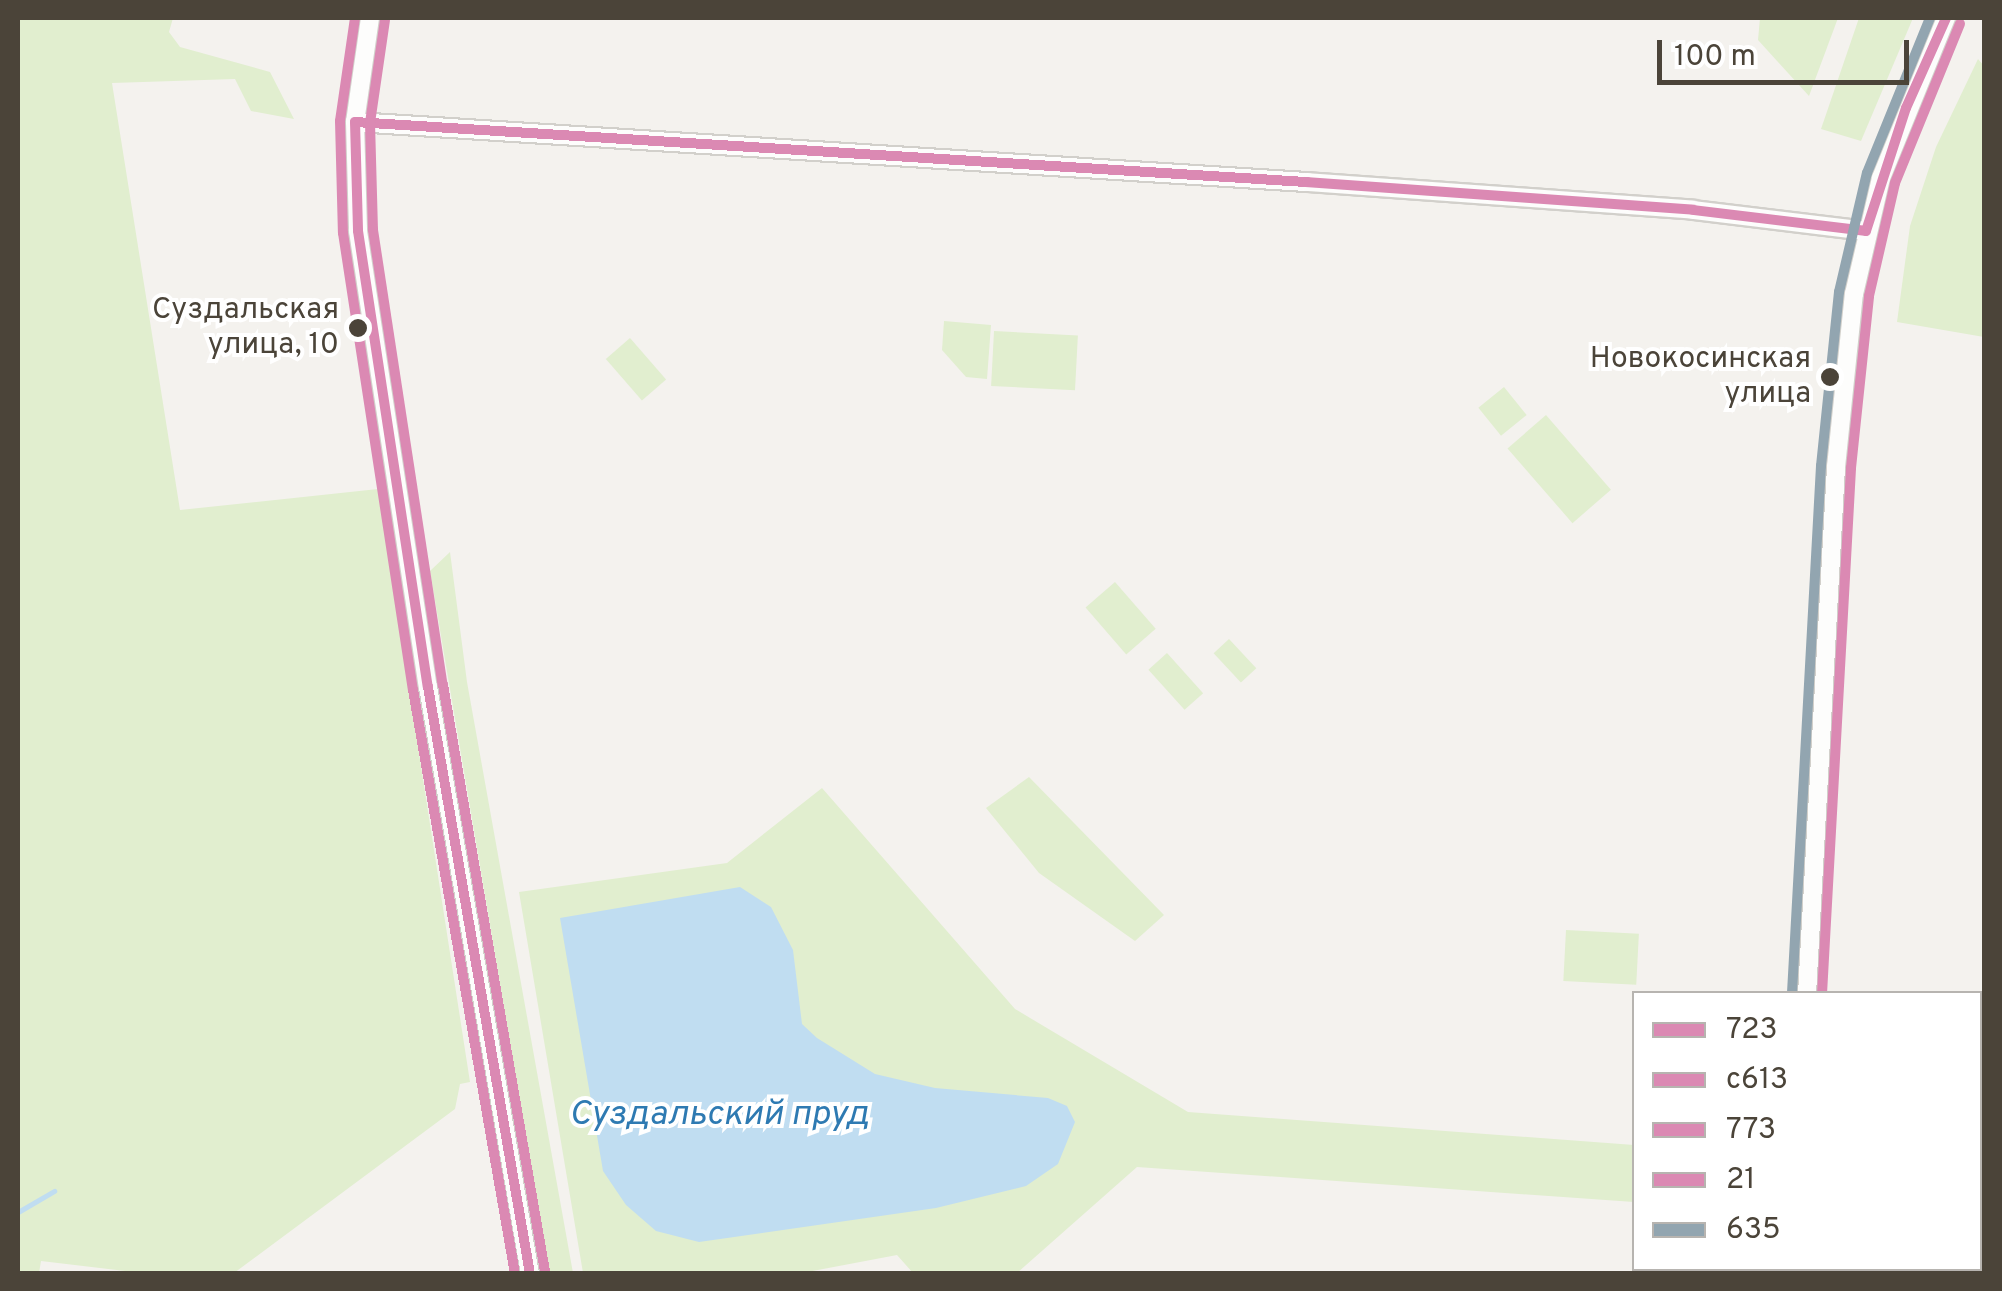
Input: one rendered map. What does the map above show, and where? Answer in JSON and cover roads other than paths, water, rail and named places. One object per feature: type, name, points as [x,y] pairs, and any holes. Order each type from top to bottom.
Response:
[{"type":"street","points":[[370,18],[355,122],[354,188],[364,269],[428,687],[530,1274]]},
{"type":"street","points":[[1808,991],[1836,467],[1866,231],[1906,108],[1946,18]]},
{"type":"street","points":[[355,122],[1307,182],[1789,218],[1866,231]]},
{"type":"water","name":"Суздальский пруд","points":[[740,887],[771,907],[793,950],[802,1024],[817,1038],[875,1074],[935,1088],[1048,1098],[1067,1106],[1075,1122],[1058,1164],[1026,1186],[936,1208],[699,1242],[656,1231],[626,1205],[603,1171],[560,918]]},
{"type":"waterway","points":[[18,1212],[54,1191]]},
{"type":"place","name":"Суздальская улица, 10","points":[[358,328]]},
{"type":"place","name":"Новокосинская улица","points":[[1830,377]]}]
